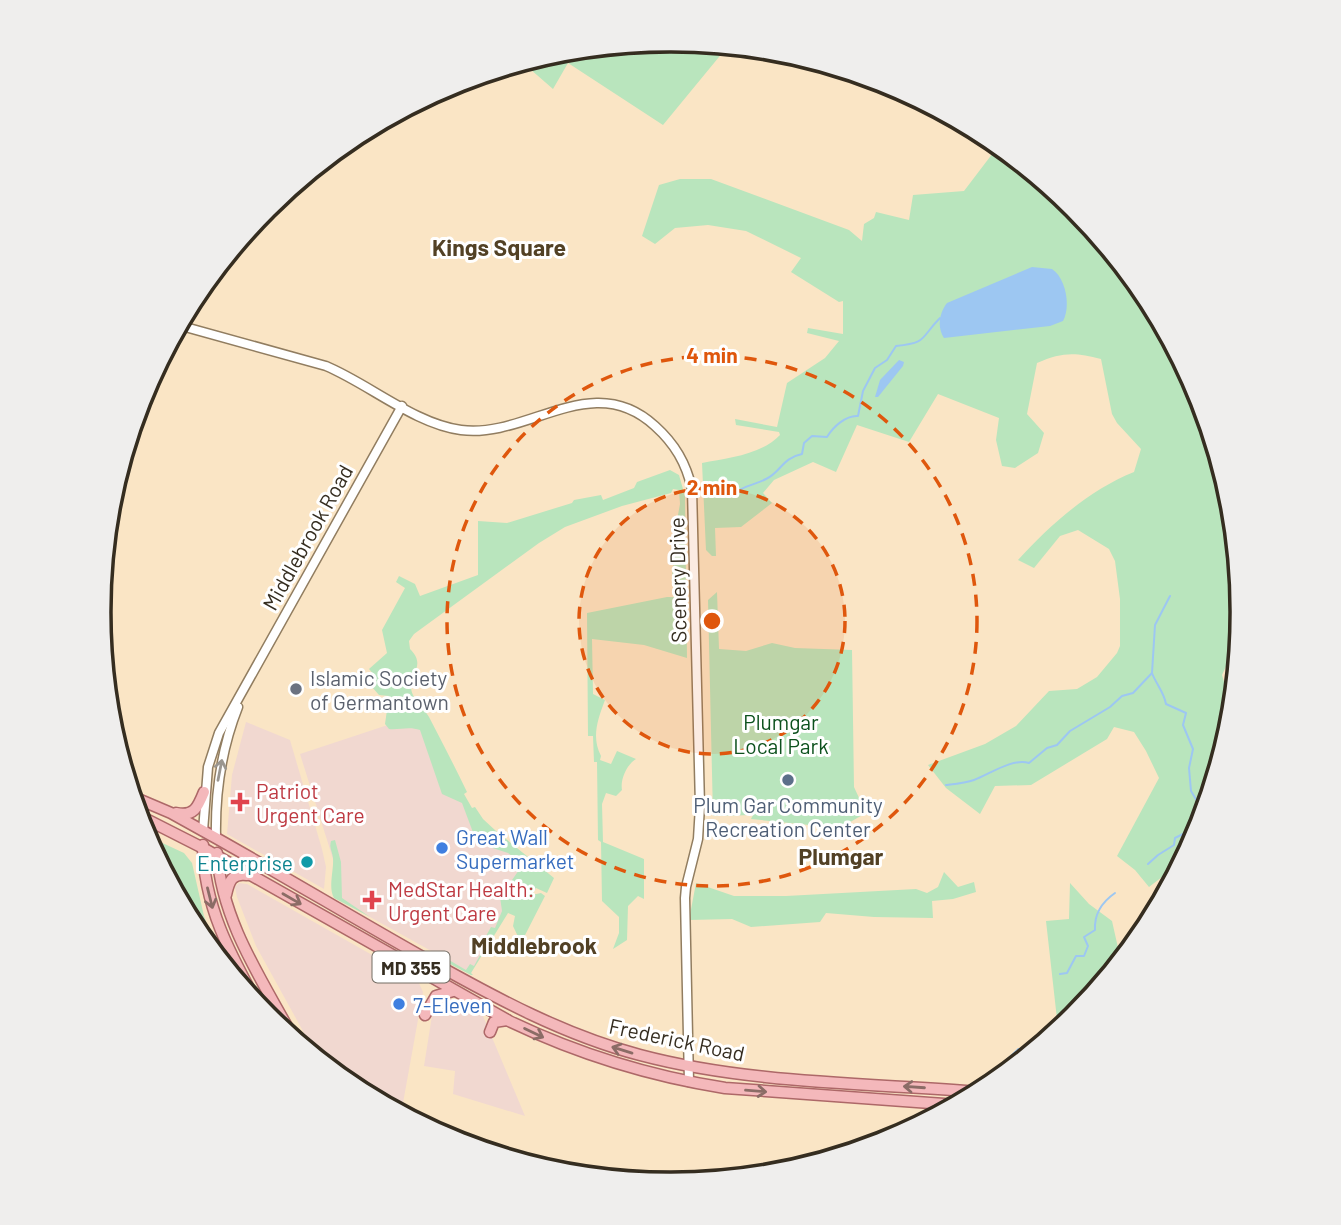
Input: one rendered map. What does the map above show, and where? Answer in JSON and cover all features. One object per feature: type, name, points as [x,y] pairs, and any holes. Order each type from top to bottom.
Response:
[{"type":"main road","points":[[168,812],[187,815],[191,813],[198,808],[204,792]]},
{"type":"main road","name":"Frederick Road","points":[[143,801],[216,838],[419,955],[535,1017],[600,1043],[641,1056],[749,1075],[961,1090]]},
{"type":"main road","name":"Frederick Road","points":[[151,822],[203,848],[509,1021],[547,1039],[607,1061],[689,1082],[754,1091],[938,1104]]},
{"type":"main road","name":"Middlebrook Road","points":[[203,831],[207,884],[213,911],[238,968]]},
{"type":"main road","name":"Middlebrook Road","points":[[216,838],[226,898],[240,941],[279,1012]]},
{"type":"main road","points":[[226,898],[228,885],[233,877],[250,875]]},
{"type":"main road","points":[[425,1015],[436,996],[453,990]]},
{"type":"main road","points":[[490,1032],[494,1022],[509,1021]]},
{"type":"street","name":"Scenery Drive","points":[[188,329],[326,366],[443,426],[459,430],[498,428],[566,407],[597,402],[618,406],[647,418],[669,438],[682,458],[692,489],[700,806],[698,839],[685,898],[689,1082]]},
{"type":"street","name":"Middlebrook Road","points":[[203,831],[204,792],[210,757],[219,733],[402,406]]},
{"type":"street","name":"Middlebrook Road","points":[[216,838],[216,795],[222,762],[246,687]]},
{"type":"shaded area","points":[[421,714],[479,831],[525,862],[507,907],[471,973],[334,897],[333,859],[300,754]]},
{"type":"shaded area","points":[[246,722],[290,740],[322,849],[326,867],[324,889],[227,834],[232,775]]},
{"type":"shaded area","points":[[239,883],[247,884],[418,981],[423,992],[403,1104],[359,1078],[307,1039],[256,946],[235,887]]},
{"type":"shaded area","points":[[445,996],[483,1016],[525,1116],[453,1094],[455,1071],[424,1066],[434,1003]]},
{"type":"green space","points":[[670,52],[721,55],[663,125],[568,63],[553,89],[532,71],[561,63],[597,57]]},
{"type":"green space","points":[[992,154],[1040,191],[1092,243],[1136,301],[1173,365],[1201,432],[1211,468],[1226,539],[1229,576],[1229,649],[1228,662],[1222,675],[1226,688],[1211,757],[1188,827],[1165,875],[1149,887],[1135,870],[1117,856],[1159,778],[1134,732],[1114,727],[1107,739],[1031,785],[995,786],[980,814],[946,788],[928,765],[985,744],[1016,726],[1049,691],[1077,689],[1097,677],[1120,646],[1120,599],[1115,561],[1109,549],[1078,530],[1060,536],[1034,568],[1018,560],[1071,510],[1101,488],[1134,472],[1141,449],[1112,414],[1101,359],[1069,354],[1037,363],[1027,414],[1044,433],[1038,453],[1015,468],[1002,466],[996,440],[999,418],[938,394],[909,442],[857,425],[836,472],[813,462],[774,480],[763,493],[772,503],[741,527],[715,528],[716,556],[706,550],[702,463],[754,451],[780,435],[779,432],[736,425],[735,419],[777,427],[787,383],[825,358],[839,341],[807,333],[808,328],[843,334],[843,301],[839,302],[791,272],[801,258],[746,231],[708,225],[675,228],[655,244],[642,236],[659,185],[680,179],[711,179],[849,230],[862,241],[864,224],[874,218],[876,212],[909,220],[913,195],[964,191]]},
{"type":"green space","points":[[670,470],[679,475],[685,496],[687,658],[644,645],[592,639],[593,694],[605,700],[596,735],[600,760],[611,764],[617,751],[636,759],[625,773],[622,790],[616,796],[606,793],[602,804],[603,842],[644,859],[644,899],[638,896],[628,906],[627,940],[613,949],[619,933],[619,917],[602,901],[597,762],[594,762],[593,736],[588,736],[587,613],[667,597],[680,597],[680,575],[672,575],[676,545],[681,544],[680,526],[676,526],[680,504],[679,490],[673,489],[671,493],[622,506],[565,527],[414,634],[409,641],[417,661],[411,682],[413,695],[429,717],[467,792],[464,794],[472,808],[475,807],[496,831],[554,878],[547,893],[536,888],[532,895],[541,893],[545,896],[521,943],[513,926],[515,916],[508,913],[471,975],[446,962],[449,955],[449,960],[466,970],[470,964],[474,966],[489,939],[486,936],[491,927],[495,928],[502,911],[500,897],[519,870],[516,867],[520,862],[508,853],[477,843],[462,803],[442,794],[420,730],[389,729],[385,724],[389,696],[379,695],[372,687],[375,676],[369,669],[387,653],[382,630],[405,588],[396,582],[399,576],[415,584],[420,596],[478,575],[478,521],[507,523],[572,503],[574,500],[601,495],[603,500],[634,488],[637,482]]},
{"type":"green space","name":"Plumgar Local Park","points":[[717,592],[719,649],[746,651],[772,643],[795,648],[852,650],[854,787],[866,813],[845,825],[809,825],[751,819],[753,815],[713,816],[708,600]]},
{"type":"green space","points":[[335,840],[341,862],[342,898],[370,917],[334,898],[331,889],[333,858],[330,845],[331,841]]},
{"type":"green space","points":[[160,842],[184,853],[192,863],[209,930]]},
{"type":"green space","points":[[944,872],[958,887],[974,882],[976,892],[953,899],[932,901],[933,918],[826,913],[820,922],[751,927],[732,919],[689,920],[696,883],[734,896],[916,889],[927,893],[938,887]]},
{"type":"green space","points":[[1070,883],[1089,904],[1112,921],[1118,949],[1092,982],[1057,1017],[1046,921],[1069,919]]},
{"type":"water","points":[[1032,267],[1052,269],[1061,279],[1067,301],[1063,321],[1050,326],[944,338],[940,330],[940,320],[947,303]]},
{"type":"water","points":[[899,360],[904,362],[903,366],[878,397],[875,397],[880,380]]},
{"type":"water","points":[[1018,1048],[1022,1048],[1005,1061]]},
{"type":"waterway","points":[[735,493],[771,476],[790,459],[802,454],[804,443],[812,436],[827,437],[840,422],[858,416],[863,391],[875,368],[887,360],[896,346],[919,341],[940,318]]},
{"type":"waterway","points":[[946,785],[971,781],[1015,763],[1029,763],[1047,748],[1057,745],[1070,731],[1110,707],[1122,696],[1133,693],[1152,673],[1155,625],[1170,596]]},
{"type":"waterway","points":[[1148,864],[1174,845],[1175,838],[1185,833],[1197,801],[1191,791],[1189,768],[1193,749],[1183,725],[1186,713],[1166,704],[1152,673]]},
{"type":"waterway","points":[[1060,974],[1067,973],[1076,956],[1084,956],[1088,946],[1084,937],[1095,930],[1100,908],[1115,893]]},
{"type":"place","name":"Islamic Society of Germantown","points":[[296,689]]},
{"type":"place","name":"Plum Gar Community Recreation Center","points":[[788,780]]},
{"type":"place","name":"Patriot Urgent Care","points":[[240,802]]},
{"type":"place","name":"Great Wall Supermarket","points":[[442,848]]},
{"type":"place","name":"Enterprise","points":[[307,862]]},
{"type":"place","name":"MedStar Health: Urgent Care","points":[[372,900]]},
{"type":"place","name":"7-Eleven","points":[[399,1004]]},
{"type":"district","name":"Kings Square","points":[[499,247]]},
{"type":"district","name":"Plumgar","points":[[841,856]]},
{"type":"district","name":"Middlebrook","points":[[534,945]]}]
